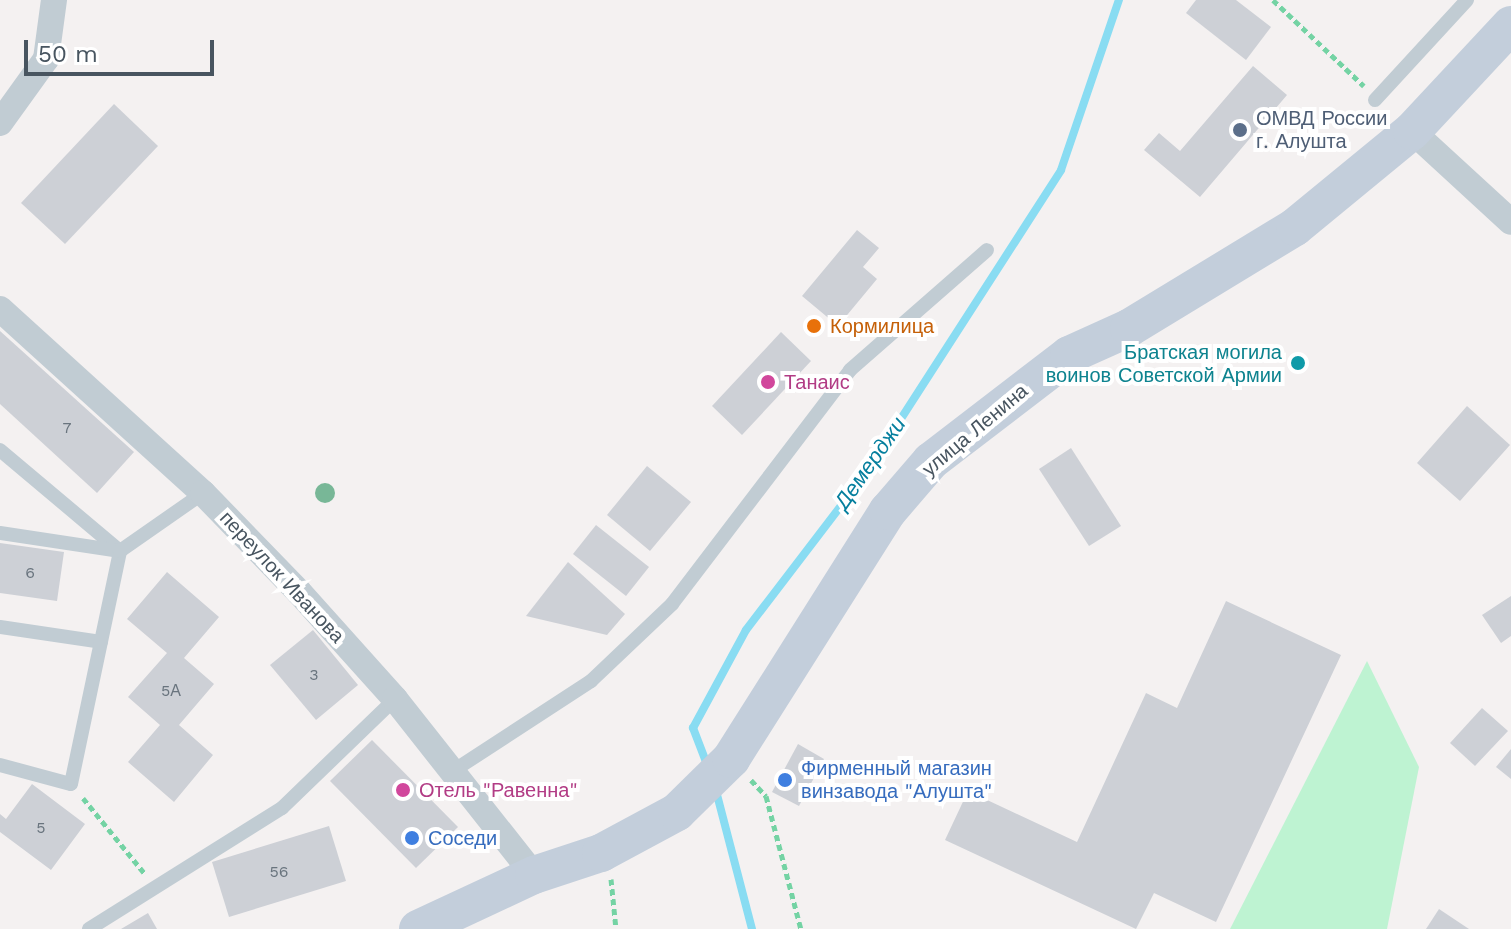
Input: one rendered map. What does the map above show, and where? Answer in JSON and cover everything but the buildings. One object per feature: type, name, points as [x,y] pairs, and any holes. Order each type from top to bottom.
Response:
[{"type":"main road","name":"улица Ленина","points":[[418,929],[534,875],[601,853],[677,812],[731,759],[888,511],[931,461],[1069,355],[1129,328],[1295,227],[1412,131],[1511,25]]},
{"type":"street","points":[[0,123],[46,59],[54,0]]},
{"type":"street","points":[[1412,131],[1511,222]]},
{"type":"street","name":"переулок Иванова","points":[[0,309],[203,493],[395,699],[534,875]]},
{"type":"lane","points":[[1375,100],[1467,0]]},
{"type":"lane","points":[[453,771],[591,681],[672,604],[850,370],[987,250]]},
{"type":"lane","points":[[0,450],[120,551]]},
{"type":"lane","points":[[0,765],[71,784],[120,551],[203,493]]},
{"type":"lane","points":[[0,533],[120,551]]},
{"type":"lane","points":[[0,627],[101,642]]},
{"type":"lane","points":[[89,929],[282,808],[395,699]]},
{"type":"path","points":[[1273,0],[1375,100]]},
{"type":"path","points":[[731,759],[766,796],[801,929]]},
{"type":"path","points":[[71,784],[155,887]]},
{"type":"path","points":[[601,853],[613,886],[616,929]]},
{"type":"green space","points":[[1367,661],[1419,767],[1387,929],[1230,929]]},
{"type":"waterway","name":"Демерджи","points":[[708,767],[693,728],[746,630],[866,473],[1061,170],[1119,0]]},
{"type":"waterway","name":"Демерджи","points":[[715,787],[752,929]]},
{"type":"place","name":"ОМВД России г. Алушта","points":[[1240,130]]},
{"type":"place","name":"Кормилица","points":[[814,326]]},
{"type":"place","name":"Братская могила воинов Советской Армии","points":[[1298,363]]},
{"type":"place","name":"Танаис","points":[[768,382]]},
{"type":"place","name":"Фирменный магазин винзавода \"Алушта\"","points":[[785,780]]},
{"type":"place","name":"Отель \"Равенна\"","points":[[403,790]]},
{"type":"place","name":"Соседи","points":[[412,838]]}]
